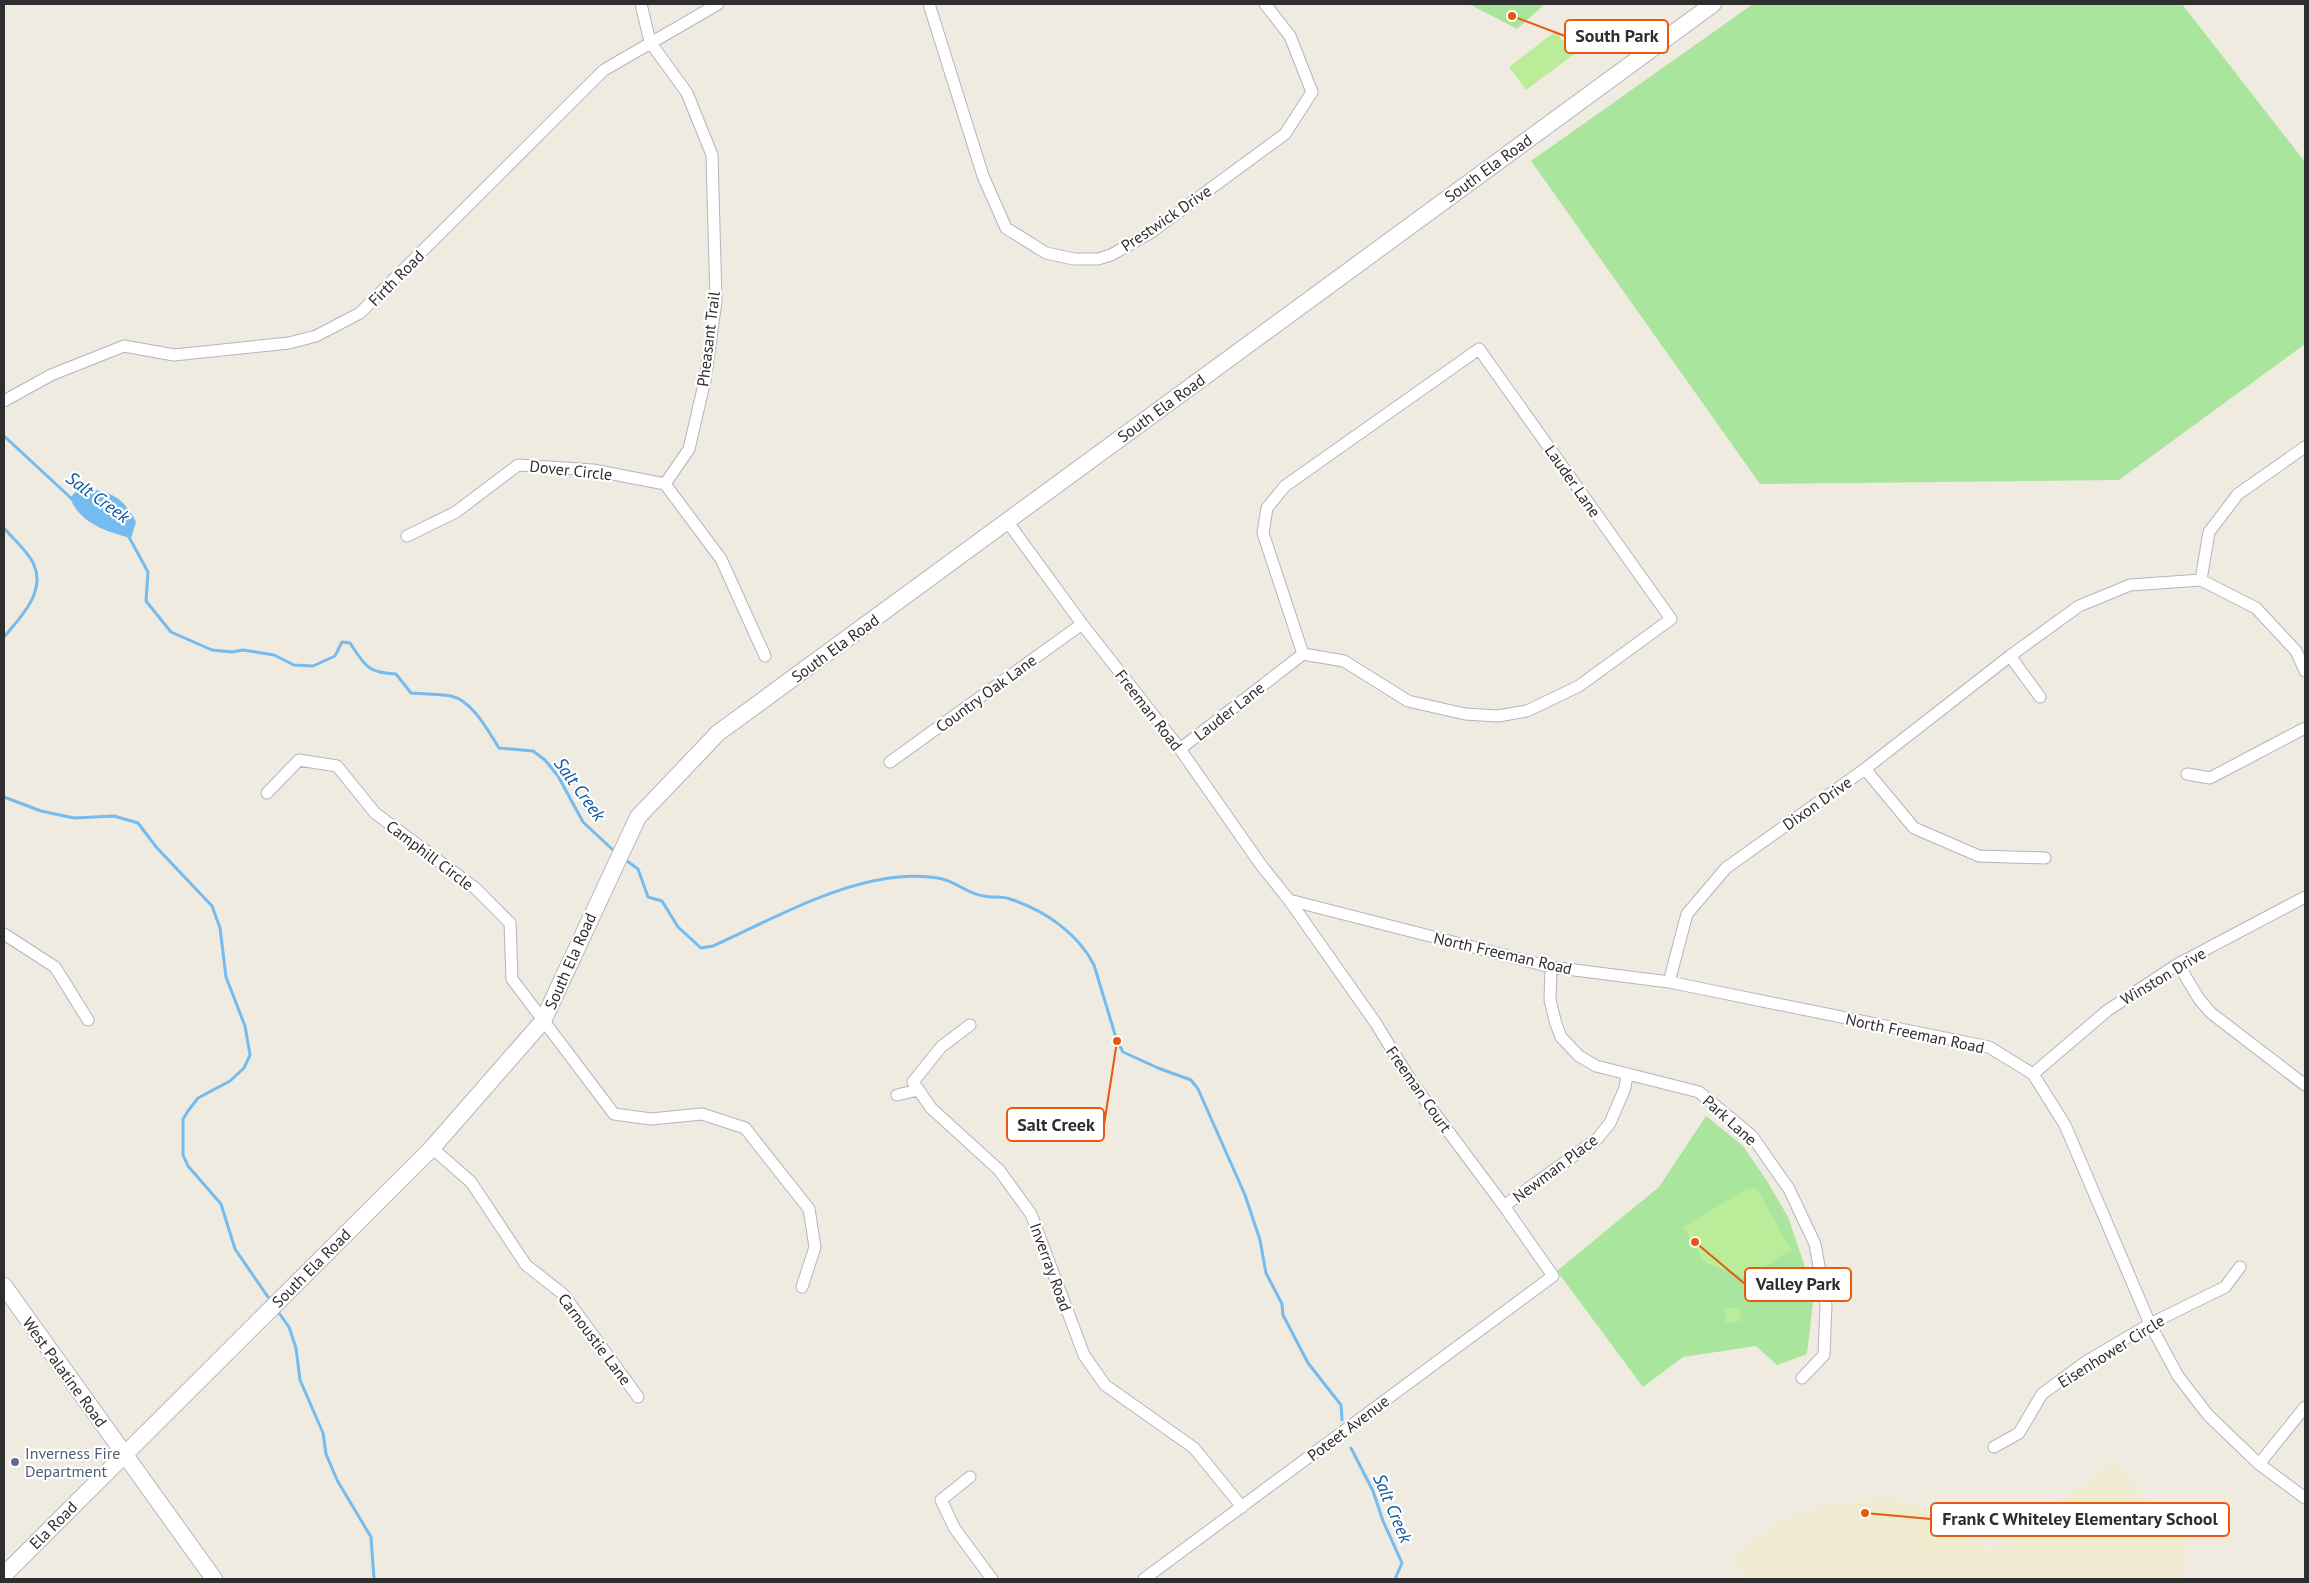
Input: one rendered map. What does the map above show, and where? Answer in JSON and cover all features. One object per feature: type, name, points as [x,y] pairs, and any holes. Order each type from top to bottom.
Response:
[{"type":"main road","name":"South Ela Road","points":[[123,1453],[432,1148],[543,1021],[638,817],[718,734],[1712,4]]},
{"type":"main road","name":"West Palatine Road","points":[[4,1286],[214,1579]]},
{"type":"main road","name":"Ela Road","points":[[4,1574],[123,1453]]},
{"type":"street","name":"Pheasant Trail","points":[[641,4],[650,42],[687,93],[712,155],[716,301],[705,380],[689,449],[665,484]]},
{"type":"street","name":"Firth Road","points":[[4,401],[51,375],[124,346],[174,355],[289,343],[316,336],[360,313],[604,70],[718,4]]},
{"type":"street","name":"Prestwick Drive","points":[[929,4],[983,176],[1006,228],[1046,253],[1074,259],[1098,259],[1111,255],[1150,233],[1285,134],[1312,92],[1290,36],[1264,4]]},
{"type":"street","name":"Lauder Lane","points":[[1180,749],[1303,654],[1344,661],[1408,701],[1465,714],[1498,716],[1527,711],[1579,686],[1672,619],[1479,349],[1285,486],[1267,508],[1263,533],[1303,654]]},
{"type":"street","points":[[2305,447],[2238,494],[2210,532],[2201,580],[2256,608],[2296,651],[2305,671]]},
{"type":"street","name":"Dover Circle","points":[[407,536],[456,512],[518,465],[593,470],[665,484]]},
{"type":"street","points":[[665,484],[721,558],[765,656]]},
{"type":"street","name":"Freeman Road","points":[[1007,521],[1082,624],[1180,749],[1261,865],[1289,900]]},
{"type":"street","name":"Dixon Drive","points":[[1669,982],[1687,914],[1726,868],[1865,769],[2010,656],[2079,606],[2130,585],[2201,580]]},
{"type":"street","name":"Country Oak Lane","points":[[890,762],[1082,624]]},
{"type":"street","points":[[2010,656],[2040,697]]},
{"type":"street","points":[[2187,774],[2210,778],[2305,728]]},
{"type":"street","name":"Camphill Circle","points":[[267,793],[299,760],[337,766],[374,813],[475,888],[510,923],[512,980],[543,1021]]},
{"type":"street","points":[[1865,769],[1914,828],[1979,856],[2045,858]]},
{"type":"street","name":"Winston Drive","points":[[2033,1074],[2108,1010],[2178,964],[2305,898]]},
{"type":"street","name":"North Freeman Road","points":[[1289,900],[1551,967],[1669,982],[1989,1048],[2033,1074],[2065,1125],[2150,1324],[2178,1376],[2202,1407],[2258,1464],[2305,1498]]},
{"type":"street","name":"Freeman Court","points":[[1289,900],[1375,1022],[1413,1084],[1504,1206],[1552,1276]]},
{"type":"street","points":[[4,934],[55,967],[88,1020]]},
{"type":"street","points":[[2178,964],[2199,999],[2211,1013],[2305,1085]]},
{"type":"street","name":"Park Lane","points":[[1551,967],[1550,1000],[1556,1024],[1561,1037],[1579,1056],[1596,1066],[1699,1092],[1752,1136],[1789,1189],[1815,1244],[1826,1305],[1824,1355],[1802,1378]]},
{"type":"street","points":[[543,1021],[614,1114],[650,1120],[702,1114],[745,1128],[809,1209],[815,1247],[802,1287]]},
{"type":"street","points":[[897,1095],[918,1090],[913,1082],[941,1047],[970,1025]]},
{"type":"street","name":"Newman Place","points":[[1504,1206],[1597,1138],[1610,1123],[1625,1088],[1627,1074]]},
{"type":"street","name":"Inverray Road","points":[[918,1090],[932,1108],[999,1170],[1031,1214],[1084,1355],[1105,1386],[1194,1448],[1242,1507]]},
{"type":"street","name":"Carnoustie Lane","points":[[432,1148],[471,1182],[526,1265],[562,1294],[638,1397]]},
{"type":"street","name":"Eisenhower Circle","points":[[1994,1447],[2019,1433],[2042,1394],[2087,1361],[2150,1324],[2225,1287],[2240,1267]]},
{"type":"street","name":"Poteet Avenue","points":[[1144,1579],[1552,1276]]},
{"type":"street","points":[[2258,1464],[2305,1407]]},
{"type":"street","points":[[970,1477],[941,1500],[955,1528],[992,1579]]},
{"type":"shaded area","points":[[2114,1463],[2188,1547],[2182,1579],[1748,1579],[1733,1559],[1778,1522],[1824,1505],[1889,1499],[1910,1502],[1991,1551]]},
{"type":"green space","points":[[1469,4],[1545,4],[1517,29]]},
{"type":"green space","points":[[1753,4],[2182,4],[2305,162],[2305,344],[2119,480],[1760,484],[1531,161]]},
{"type":"green space","points":[[1556,31],[1573,55],[1526,90],[1509,67]]},
{"type":"green space","points":[[1706,1116],[1743,1146],[1767,1181],[1788,1217],[1805,1267],[1813,1302],[1807,1354],[1777,1365],[1756,1346],[1683,1357],[1643,1387],[1557,1271],[1659,1187]]},
{"type":"green space","points":[[1748,1188],[1757,1189],[1791,1250],[1746,1278],[1704,1262],[1683,1227]]},
{"type":"green space","points":[[1739,1307],[1741,1321],[1726,1323],[1724,1309]]},
{"type":"water","points":[[80,487],[107,493],[120,500],[126,506],[136,522],[131,538],[103,529],[80,514],[70,498]]},
{"type":"waterway","name":"Salt Creek","points":[[4,436],[72,499]]},
{"type":"waterway","points":[[4,528],[28,555],[37,575],[34,595],[24,613],[4,637]]},
{"type":"waterway","name":"Salt Creek","points":[[129,537],[148,572],[146,601],[171,632],[212,650],[232,652],[243,650],[274,655],[294,665],[313,666],[335,656],[342,642],[350,643],[368,667],[379,672],[396,674],[411,693],[436,694],[459,699],[479,717],[499,748],[533,751],[545,760],[558,776],[583,822],[612,849]]},
{"type":"waterway","points":[[4,797],[41,811],[74,818],[114,816],[138,823],[157,848],[212,906],[220,928],[226,977],[245,1026],[250,1055],[244,1068],[230,1081],[198,1098],[188,1111],[183,1119],[183,1155],[188,1166],[221,1204],[235,1249],[268,1297]]},
{"type":"waterway","name":"Salt Creek","points":[[627,861],[638,869],[648,897],[662,901],[678,927],[701,948],[713,946],[794,908],[852,886],[881,879],[910,876],[944,879],[978,895],[1010,899],[1035,909],[1059,924],[1079,943],[1094,965],[1117,1041],[1123,1052],[1191,1080],[1198,1089],[1245,1195],[1260,1240],[1266,1273],[1282,1304],[1283,1315],[1308,1363],[1341,1405],[1342,1420]]},
{"type":"waterway","points":[[279,1313],[289,1327],[296,1348],[300,1380],[323,1433],[326,1454],[337,1480],[371,1537],[374,1579]]},
{"type":"waterway","name":"Salt Creek","points":[[1351,1448],[1373,1491],[1383,1521],[1402,1563],[1395,1579]]},
{"type":"place","name":"South Park","points":[[1512,16]]},
{"type":"place","name":"Salt Creek","points":[[1117,1041]]},
{"type":"place","name":"Valley Park","points":[[1695,1242]]},
{"type":"place","name":"Inverness Fire Department","points":[[15,1462]]},
{"type":"place","name":"Frank C Whiteley Elementary School","points":[[1865,1513]]}]
